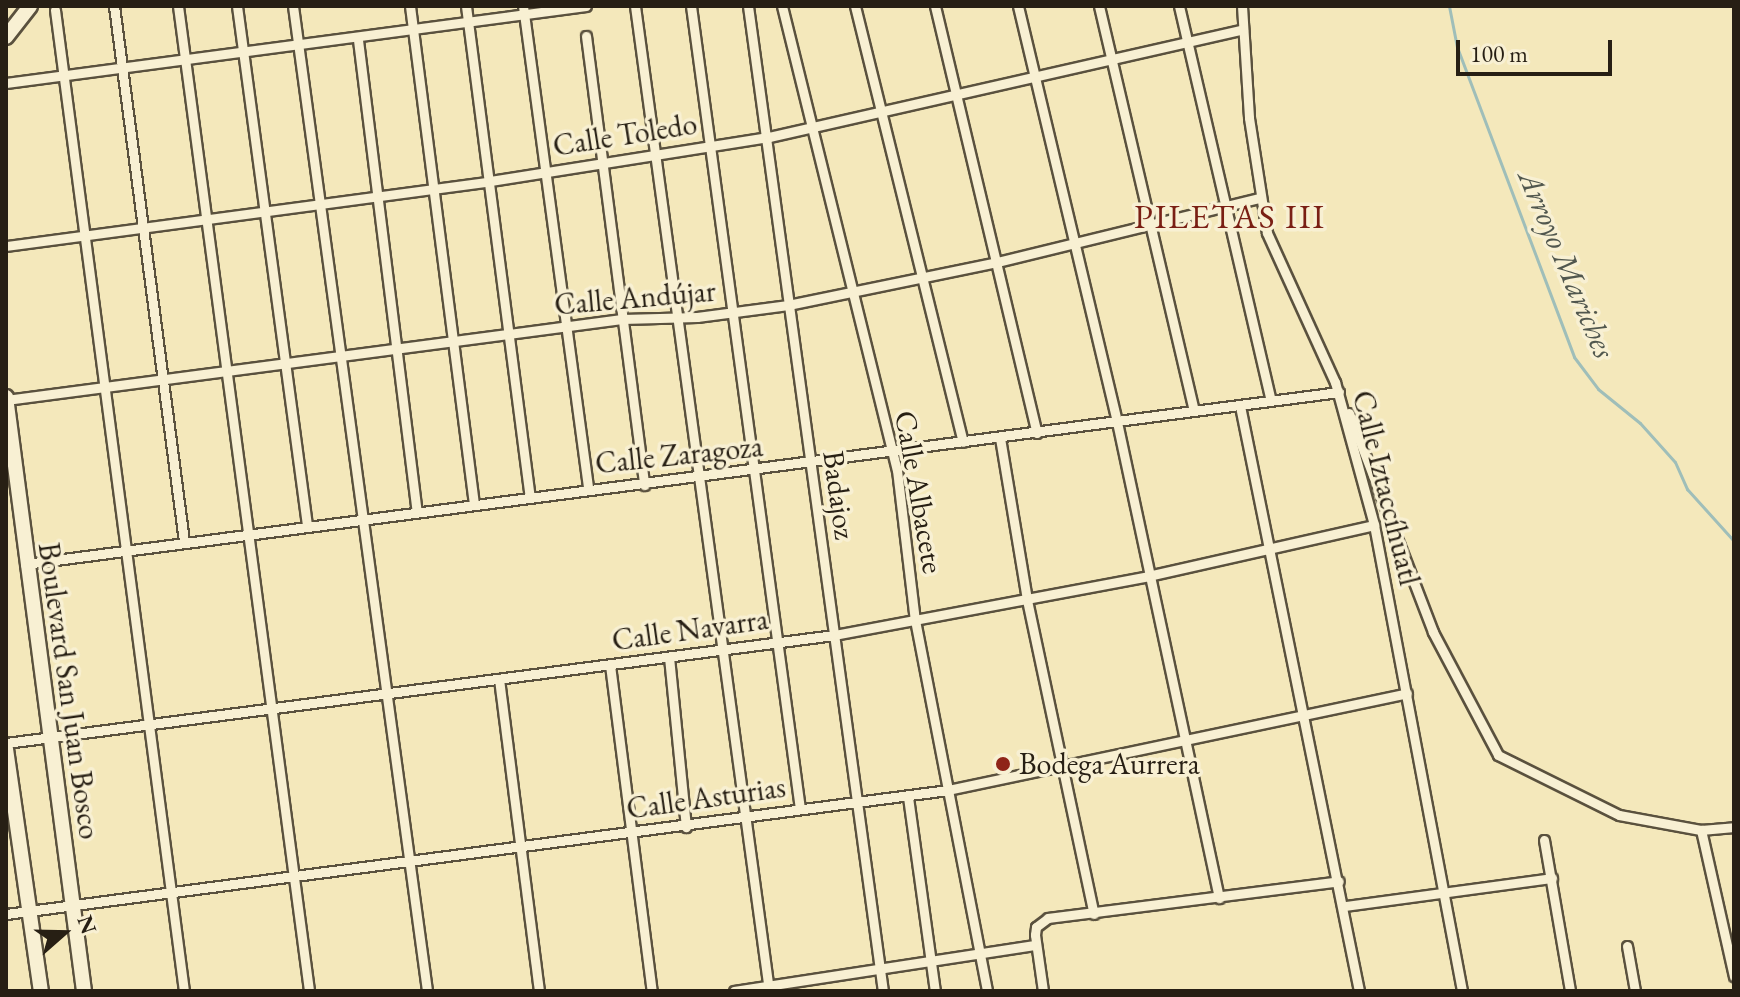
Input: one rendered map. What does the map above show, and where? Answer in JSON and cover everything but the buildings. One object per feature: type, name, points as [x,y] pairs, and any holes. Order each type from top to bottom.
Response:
[{"type":"street","points":[[6,37],[30,6]]},
{"type":"street","points":[[114,6],[184,541]]},
{"type":"street","points":[[178,6],[249,532],[269,709],[309,991]]},
{"type":"street","points":[[237,6],[307,525]]},
{"type":"street","points":[[293,6],[427,991]]},
{"type":"street","points":[[410,6],[436,188],[474,504]]},
{"type":"street","points":[[466,6],[530,496]]},
{"type":"street","points":[[6,83],[413,33],[524,11],[586,6]]},
{"type":"street","points":[[635,6],[769,989]]},
{"type":"street","points":[[691,6],[800,809]]},
{"type":"street","name":"Badajoz","points":[[748,6],[769,137],[788,305],[883,991]]},
{"type":"street","name":"Calle Albacete","points":[[782,6],[809,130],[892,451],[915,620],[987,991]]},
{"type":"street","points":[[855,6],[963,442]]},
{"type":"street","points":[[935,6],[1037,433]]},
{"type":"street","points":[[1018,6],[1117,422],[1219,898]]},
{"type":"street","points":[[1099,6],[1194,411]]},
{"type":"street","points":[[1179,6],[1223,206],[1271,400]]},
{"type":"street","name":"Calle Iztaccíhuatl","points":[[1242,6],[1259,198],[1271,250],[1339,392],[1374,525],[1462,991]]},
{"type":"street","points":[[55,10],[145,726],[184,991]]},
{"type":"street","points":[[524,11],[588,488]]},
{"type":"street","name":"Calle Toledo","points":[[6,246],[490,181],[809,130],[1243,29]]},
{"type":"street","points":[[586,36],[644,485]]},
{"type":"street","points":[[358,40],[417,511]]},
{"type":"street","name":"Calle Andújar","points":[[6,399],[622,319],[733,313],[788,305],[923,279],[1259,198]]},
{"type":"street","points":[[1339,392],[1433,632],[1498,755],[1597,807],[1701,830],[1734,827]]},
{"type":"street","name":"Calle Zaragoza","points":[[25,564],[588,488],[755,472],[1339,392]]},
{"type":"street","name":"Boulevard San Juan Bosco","points":[[6,399],[25,564],[84,991]]},
{"type":"street","points":[[1240,406],[1345,906],[1359,991]]},
{"type":"street","points":[[1000,438],[1027,600],[1066,767],[1094,914]]},
{"type":"street","name":"Calle Navarra","points":[[6,746],[384,692],[834,635],[1148,576],[1374,525]]},
{"type":"street","points":[[669,657],[686,827]]},
{"type":"street","points":[[610,665],[652,991]]},
{"type":"street","points":[[499,679],[539,991]]},
{"type":"street","name":"Calle Asturias","points":[[6,914],[295,879],[800,809],[908,797],[1185,743],[1407,693]]},
{"type":"street","points":[[6,746],[41,991]]},
{"type":"street","points":[[908,797],[935,991]]},
{"type":"street","points":[[1701,830],[1734,976]]},
{"type":"street","points":[[1544,840],[1570,991]]},
{"type":"street","points":[[1345,906],[1552,878]]},
{"type":"street","points":[[1043,991],[1035,945],[1036,927],[1044,920],[1339,881]]},
{"type":"street","points":[[734,991],[769,989],[1035,945]]},
{"type":"street","points":[[1627,946],[1635,991]]},
{"type":"waterway","name":"Arroyo Mariches","points":[[1449,6],[1457,47],[1574,357],[1598,389],[1640,423],[1675,462],[1687,489],[1734,541]]},
{"type":"place","name":"Bodega Aurrera","points":[[1003,764]]},
{"type":"district","name":"PILETAS III","points":[[1230,217]]}]
